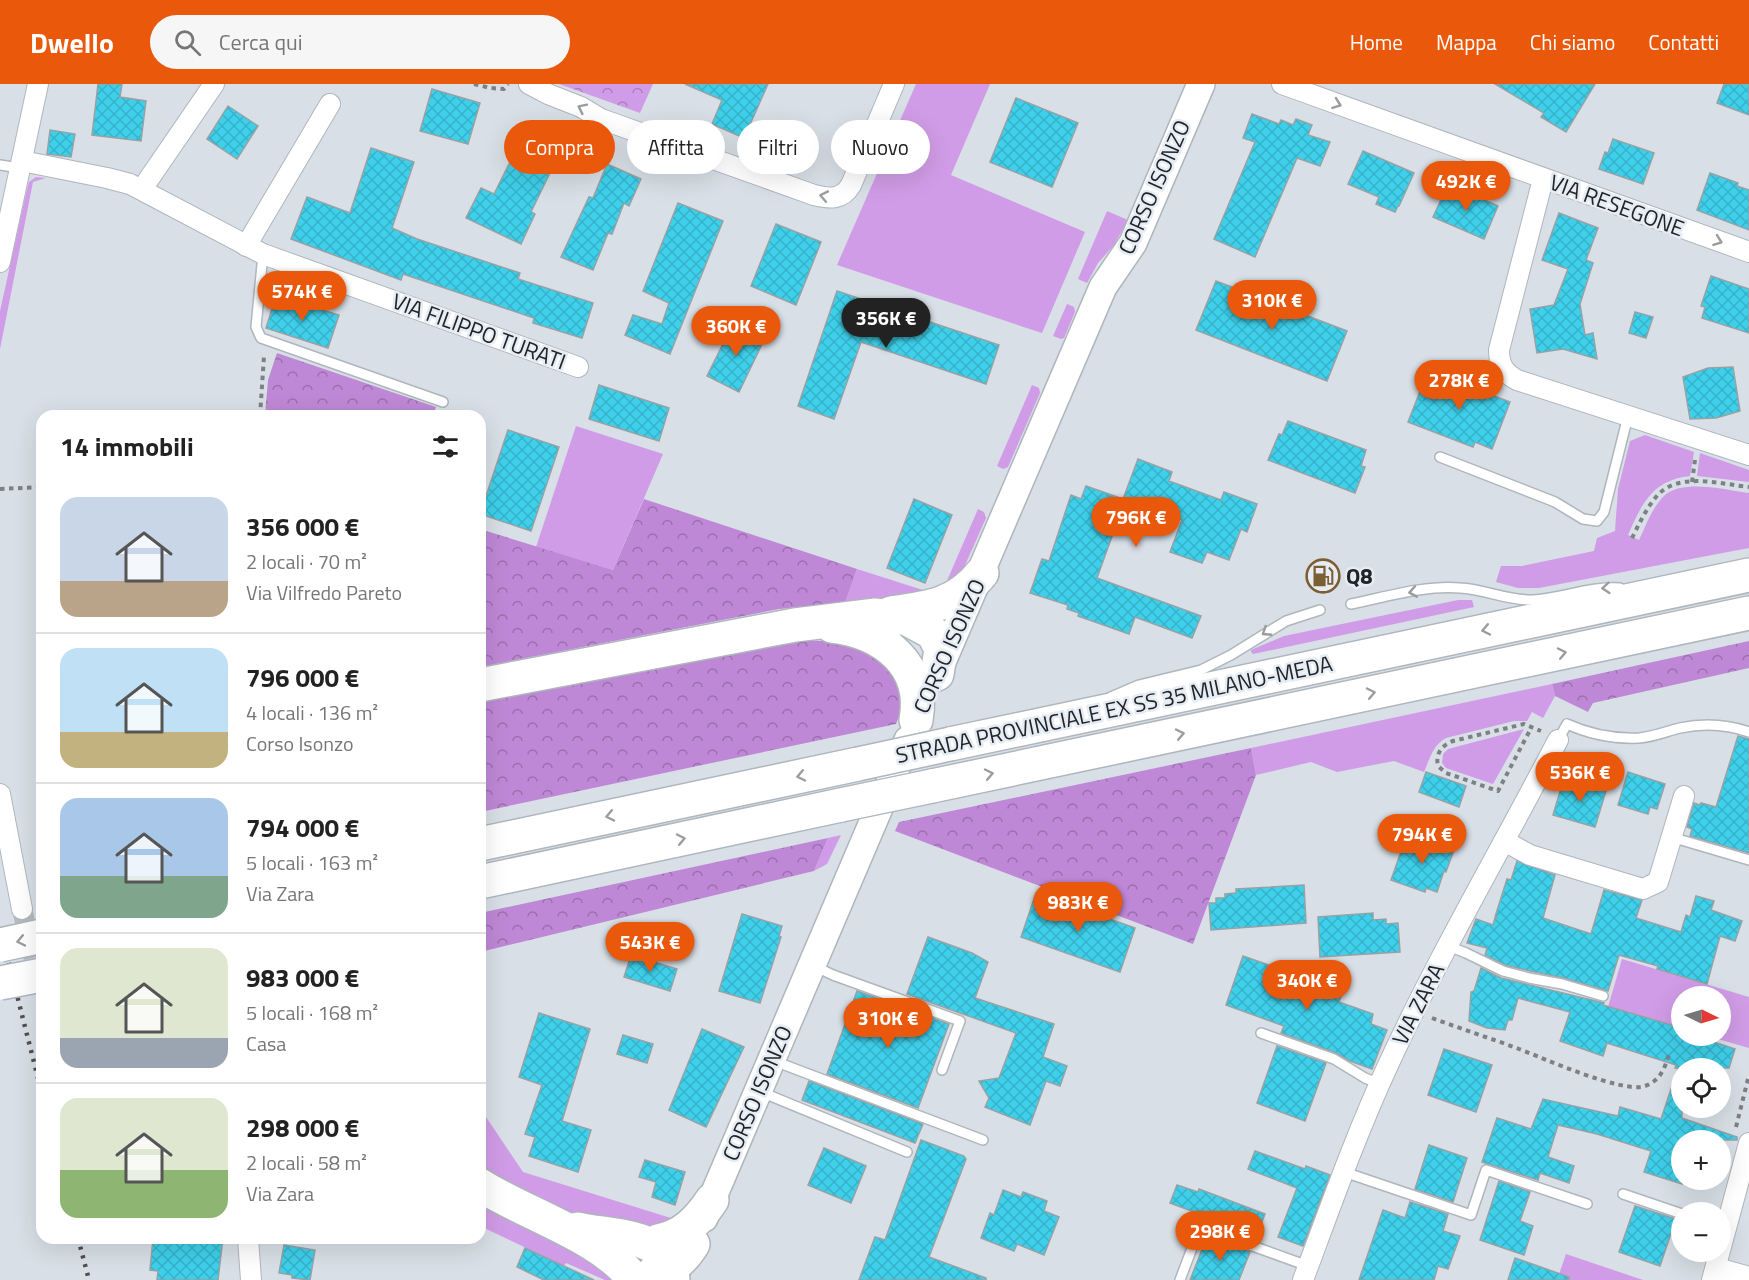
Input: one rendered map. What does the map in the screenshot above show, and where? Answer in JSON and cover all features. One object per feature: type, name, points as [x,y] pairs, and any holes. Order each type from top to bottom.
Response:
[{"type":"highway","points":[[486,684],[795,625],[913,610],[948,601],[962,594],[982,573]]},
{"type":"highway","name":"STRADA PROVINCIALE EX SS 35 MILANO-MEDA","points":[[486,843],[1749,575]]},
{"type":"highway","name":"STRADA PROVINCIALE EX SS 35 MILANO-MEDA","points":[[486,881],[1749,613]]},
{"type":"highway","points":[[795,625],[846,627],[865,633],[901,651],[943,654],[933,633],[922,625],[895,616],[876,615]]},
{"type":"highway","points":[[888,646],[907,665],[913,680],[918,696],[916,720]]},
{"type":"highway","points":[[486,832],[524,835]]},
{"type":"highway","points":[[486,894],[534,870]]},
{"type":"highway","points":[[0,945],[36,937]]},
{"type":"highway","points":[[0,983],[36,976]]},
{"type":"highway","points":[[486,1188],[516,1206],[576,1234],[622,1267],[634,1280]]},
{"type":"highway","points":[[642,1242],[660,1241],[682,1232],[702,1215],[712,1200]]},
{"type":"highway","points":[[547,1220],[642,1242],[657,1248],[679,1268]]},
{"type":"highway","points":[[605,1254],[623,1264],[644,1271],[654,1272],[679,1268]]},
{"type":"street","points":[[0,262],[38,84]]},
{"type":"street","points":[[142,189],[214,84]]},
{"type":"street","points":[[529,84],[548,94],[581,106],[601,119],[814,195],[834,198],[842,196],[851,185],[894,84]]},
{"type":"street","name":"CORSO ISONZO","points":[[679,1268],[712,1200],[943,654],[982,573],[1103,287],[1132,243],[1201,84]]},
{"type":"street","name":"VIA RESEGONE","points":[[1282,84],[1749,252]]},
{"type":"street","points":[[254,250],[330,104]]},
{"type":"street","name":"VIA FILIPPO TURATI","points":[[21,164],[106,178],[142,189],[254,250],[578,367]]},
{"type":"street","points":[[1543,179],[1499,350],[1499,360],[1509,376],[1749,455]]},
{"type":"street","name":"VIA ZARA","points":[[1306,1273],[1380,1084],[1414,1011],[1558,740]]},
{"type":"street","points":[[0,794],[22,909]]},
{"type":"street","points":[[1504,841],[1530,855],[1643,889],[1658,882],[1684,796]]},
{"type":"street","points":[[1731,1206],[1749,1143]]},
{"type":"street","points":[[248,1244],[251,1280]]},
{"type":"street","points":[[1714,1274],[1749,1277]]},
{"type":"lane","points":[[0,165],[21,164]]},
{"type":"lane","points":[[254,250],[258,335],[265,340],[444,402]]},
{"type":"lane","points":[[1440,457],[1555,502],[1583,519],[1597,521],[1604,512],[1628,416]]},
{"type":"lane","points":[[1351,604],[1418,591],[1448,588],[1478,590],[1531,600],[1609,588],[1664,593]]},
{"type":"lane","points":[[1077,717],[1121,691],[1201,670],[1286,621],[1320,610]]},
{"type":"lane","points":[[1558,740],[1567,724],[1596,735],[1640,738],[1681,728],[1713,724],[1749,732]]},
{"type":"lane","points":[[1671,837],[1749,860]]},
{"type":"lane","points":[[1448,946],[1503,970],[1603,996]]},
{"type":"lane","points":[[812,965],[843,979],[960,1021],[942,1070]]},
{"type":"lane","points":[[1261,1033],[1335,1059],[1365,1078],[1380,1084]]},
{"type":"lane","points":[[772,1060],[983,1140]]},
{"type":"lane","points":[[759,1091],[907,1152]]},
{"type":"lane","points":[[1344,1172],[1471,1215],[1486,1170],[1587,1204]]},
{"type":"lane","points":[[1623,1194],[1671,1210]]},
{"type":"lane","points":[[1180,1280],[1200,1227],[1306,1273]]},
{"type":"path","points":[[474,84],[504,89],[508,84]]},
{"type":"path","points":[[260,410],[265,340]]},
{"type":"path","points":[[1632,538],[1657,496],[1674,485],[1692,482],[1749,487]]},
{"type":"path","points":[[0,489],[36,487]]},
{"type":"path","points":[[1529,732],[1497,791],[1446,773],[1438,766],[1437,756],[1447,743],[1518,725],[1529,725],[1558,740]]},
{"type":"path","points":[[1414,1011],[1628,1087],[1646,1086],[1654,1082],[1660,1076],[1669,1054]]},
{"type":"green space","points":[[559,84],[653,84],[640,113]]},
{"type":"green space","points":[[916,84],[990,84],[951,175],[1085,232],[1042,333],[837,265],[877,174],[930,174],[930,120],[900,120]]},
{"type":"green space","points":[[36,177],[46,178],[33,182],[0,349],[0,311],[27,189],[29,182]]},
{"type":"green space","points":[[1107,211],[1128,220],[1114,245],[1098,263],[1087,283],[1078,279]]},
{"type":"green space","points":[[1067,304],[1074,307],[1075,312],[1064,338],[1061,339],[1053,336]]},
{"type":"green space","points":[[277,353],[436,407],[435,410],[265,410],[268,380]]},
{"type":"green space","points":[[1032,385],[1039,388],[1040,393],[1008,467],[1003,469],[997,466]]},
{"type":"green space","points":[[576,426],[663,454],[613,570],[536,547]]},
{"type":"green space","points":[[1645,435],[1694,452],[1690,476],[1667,482],[1650,495],[1638,513],[1628,535],[1639,540],[1657,505],[1665,495],[1673,490],[1694,487],[1717,488],[1749,493],[1749,548],[1539,588],[1518,588],[1496,582],[1501,566],[1522,566],[1594,551],[1597,538],[1615,531],[1618,489],[1630,441]]},
{"type":"green space","points":[[1700,453],[1749,470],[1749,482],[1697,476]]},
{"type":"green space","points":[[644,499],[857,569],[845,603],[779,609],[486,666],[486,531],[613,570]]},
{"type":"green space","points":[[978,509],[984,512],[986,518],[962,572],[943,590]]},
{"type":"green space","points":[[857,569],[926,591],[913,597],[845,603]]},
{"type":"green space","points":[[1458,600],[1472,600],[1474,607],[1253,654],[1251,652],[1284,636]]},
{"type":"green space","points":[[801,640],[847,642],[888,664],[900,687],[902,708],[896,724],[486,811],[486,700]]},
{"type":"green space","points":[[1749,641],[1749,668],[1593,703],[1588,712],[1555,696],[1552,684]]},
{"type":"green space","points":[[1552,684],[1555,696],[1543,718],[1532,712],[1527,721],[1514,721],[1446,738],[1435,748],[1424,772],[1394,761],[1337,772],[1311,762],[1256,775],[1251,748]]},
{"type":"green space","points":[[1524,729],[1493,784],[1446,768],[1442,763],[1443,754],[1448,749]]},
{"type":"green space","points":[[1251,748],[1256,775],[1193,944],[895,831],[899,822]]},
{"type":"green space","points":[[841,835],[827,864],[814,871],[828,838]]},
{"type":"green space","points":[[828,838],[814,871],[486,951],[486,912]]},
{"type":"green space","points":[[1622,959],[1712,986],[1671,986],[1671,1025],[1608,1007]]},
{"type":"green space","points":[[1731,992],[1749,997],[1749,1048],[1731,1043]]},
{"type":"green space","points":[[486,1117],[523,1172],[674,1219],[655,1231],[594,1220],[561,1209],[486,1172]]},
{"type":"green space","points":[[487,1207],[591,1259],[623,1280],[605,1280],[566,1263],[564,1266],[486,1229]]},
{"type":"green space","points":[[1566,1254],[1643,1280],[1557,1280]]},
{"type":"building","points":[[98,84],[122,84],[120,97],[146,101],[141,141],[92,135]]},
{"type":"building","points":[[685,84],[768,84],[752,120],[737,120],[737,135],[725,130],[725,120],[714,120],[722,100]]},
{"type":"building","points":[[1495,84],[1595,84],[1566,132],[1541,117],[1544,113]]},
{"type":"building","points":[[1724,84],[1749,84],[1749,115],[1717,103]]},
{"type":"building","points":[[432,89],[480,103],[468,144],[420,131]]},
{"type":"building","points":[[1016,98],[1078,123],[1052,187],[990,162]]},
{"type":"building","points":[[228,106],[258,126],[237,159],[207,139]]},
{"type":"building","points":[[1252,114],[1279,124],[1281,120],[1293,125],[1296,119],[1312,125],[1308,135],[1330,142],[1320,166],[1297,158],[1255,257],[1214,239],[1255,142],[1243,138]]},
{"type":"building","points":[[50,130],[75,134],[71,157],[47,154]]},
{"type":"building","points":[[1613,139],[1654,153],[1643,184],[1599,169]]},
{"type":"building","points":[[371,148],[414,162],[392,228],[417,239],[520,273],[518,279],[593,303],[582,338],[533,323],[534,318],[403,274],[401,280],[291,239],[307,197],[350,213]]},
{"type":"building","points":[[1363,151],[1414,173],[1395,212],[1376,204],[1379,197],[1348,184]]},
{"type":"building","points":[[615,168],[641,179],[629,206],[624,203],[612,234],[608,233],[593,270],[561,257],[589,197],[593,198],[603,174],[615,174]]},
{"type":"building","points":[[1710,173],[1738,183],[1737,186],[1749,190],[1749,230],[1697,210]]},
{"type":"building","points":[[504,174],[549,174],[531,212],[535,214],[521,244],[466,218],[481,188],[494,194]]},
{"type":"building","points":[[1448,184],[1498,206],[1484,239],[1433,217]]},
{"type":"building","points":[[678,203],[723,221],[670,354],[625,335],[633,315],[662,324],[669,303],[643,291]]},
{"type":"building","points":[[1559,213],[1598,228],[1586,260],[1593,263],[1580,304],[1585,335],[1593,333],[1597,359],[1563,349],[1537,353],[1530,309],[1554,305],[1568,269],[1542,260]]},
{"type":"building","points":[[776,224],[821,242],[796,305],[751,286]]},
{"type":"building","points":[[1711,276],[1749,289],[1749,333],[1702,318],[1705,307],[1701,306]]},
{"type":"building","points":[[1216,281],[1347,331],[1327,381],[1196,330]]},
{"type":"building","points":[[837,291],[999,345],[986,384],[861,342],[834,419],[798,406]]},
{"type":"building","points":[[276,296],[339,315],[328,348],[266,328]]},
{"type":"building","points":[[1635,312],[1653,317],[1646,338],[1629,333]]},
{"type":"building","points":[[734,322],[765,338],[739,392],[707,376]]},
{"type":"building","points":[[1733,367],[1740,411],[1716,418],[1690,419],[1683,377],[1708,368]]},
{"type":"building","points":[[1428,371],[1510,402],[1492,449],[1475,442],[1473,447],[1408,422]]},
{"type":"building","points":[[599,385],[669,408],[659,441],[589,419]]},
{"type":"building","points":[[1288,421],[1366,450],[1361,466],[1365,467],[1355,493],[1268,460],[1279,434],[1282,435]]},
{"type":"building","points":[[508,430],[559,447],[531,531],[486,516],[486,496]]},
{"type":"building","points":[[1138,459],[1172,472],[1169,481],[1221,500],[1224,492],[1257,504],[1247,532],[1241,529],[1229,560],[1207,552],[1202,563],[1170,552],[1182,520],[1150,508],[1149,512],[1124,503],[1097,578],[1201,616],[1192,638],[1135,617],[1129,634],[1078,616],[1079,613],[1067,609],[1068,605],[1030,593],[1042,559],[1049,561],[1071,495],[1081,499],[1086,486],[1123,499]]},
{"type":"building","points":[[914,499],[952,515],[925,583],[887,568]]},
{"type":"building","points":[[1738,736],[1749,739],[1749,853],[1690,836],[1692,829],[1687,827],[1694,803],[1716,807]]},
{"type":"building","points":[[1426,772],[1466,786],[1459,807],[1419,792]]},
{"type":"building","points":[[1628,772],[1665,784],[1657,809],[1650,807],[1648,814],[1618,805]]},
{"type":"building","points":[[1566,780],[1606,791],[1595,827],[1553,815],[1561,788],[1563,789]]},
{"type":"building","points":[[1423,839],[1454,850],[1437,892],[1426,888],[1425,892],[1391,880],[1404,843]]},
{"type":"building","points":[[1517,861],[1555,875],[1543,918],[1591,934],[1604,890],[1642,900],[1636,918],[1681,932],[1686,915],[1690,917],[1696,896],[1714,901],[1711,910],[1742,921],[1735,941],[1720,936],[1707,984],[1619,955],[1608,991],[1564,978],[1505,965],[1485,955],[1487,948],[1467,943],[1476,919],[1493,925],[1495,918],[1498,918],[1495,917],[1507,879],[1511,880]]},
{"type":"building","points":[[1304,885],[1306,923],[1211,930],[1209,903],[1216,903],[1216,898],[1225,898],[1225,894],[1236,893],[1236,889]]},
{"type":"building","points":[[1036,893],[1135,928],[1120,972],[1021,937]]},
{"type":"building","points":[[1373,913],[1373,920],[1386,919],[1386,924],[1398,923],[1400,952],[1320,957],[1318,917]]},
{"type":"building","points":[[742,914],[782,926],[779,936],[781,937],[760,1003],[719,991]]},
{"type":"building","points":[[928,937],[972,953],[988,962],[975,998],[1054,1024],[1043,1057],[1067,1066],[1060,1086],[1046,1081],[1030,1125],[985,1107],[989,1098],[979,1081],[999,1078],[1016,1033],[907,994]]},
{"type":"building","points":[[631,955],[677,969],[670,991],[624,977]]},
{"type":"building","points":[[1243,956],[1343,991],[1339,1002],[1373,1014],[1371,1024],[1387,1030],[1372,1069],[1281,1033],[1284,1026],[1226,1005]]},
{"type":"building","points":[[1481,968],[1501,978],[1604,1003],[1603,1005],[1671,1025],[1671,1046],[1726,1046],[1735,1049],[1731,1062],[1731,1058],[1671,1058],[1671,1063],[1607,1043],[1603,1056],[1560,1041],[1570,1012],[1518,998],[1512,1020],[1508,1020],[1505,1030],[1487,1028],[1469,1021],[1471,992],[1474,991]]},
{"type":"building","points":[[857,991],[949,1024],[918,1108],[827,1074]]},
{"type":"building","points":[[539,1013],[590,1029],[562,1121],[591,1130],[578,1172],[529,1156],[535,1137],[525,1134],[542,1085],[519,1077]]},
{"type":"building","points":[[702,1029],[744,1047],[706,1127],[669,1110]]},
{"type":"building","points":[[623,1035],[653,1044],[647,1063],[617,1054]]},
{"type":"building","points":[[1277,1046],[1326,1063],[1305,1121],[1257,1103]]},
{"type":"building","points":[[1444,1049],[1492,1065],[1476,1112],[1428,1095]]},
{"type":"building","points":[[809,1081],[923,1124],[915,1143],[802,1100]]},
{"type":"building","points":[[1671,1089],[1671,1118],[1682,1118],[1717,1130],[1671,1130],[1671,1181],[1644,1172],[1651,1151],[1597,1134],[1558,1125],[1548,1157],[1574,1166],[1569,1183],[1540,1173],[1538,1180],[1482,1162],[1497,1118],[1531,1129],[1543,1099],[1618,1116],[1620,1107],[1661,1119]]},
{"type":"building","points":[[1731,1135],[1737,1137],[1737,1140],[1731,1140]]},
{"type":"building","points":[[921,1140],[964,1156],[966,1159],[929,1257],[986,1278],[986,1280],[859,1280],[875,1237],[885,1240]]},
{"type":"building","points":[[1429,1145],[1467,1158],[1453,1202],[1415,1189]]},
{"type":"building","points":[[824,1148],[866,1166],[851,1203],[808,1185]]},
{"type":"building","points":[[1255,1151],[1305,1169],[1306,1166],[1330,1175],[1303,1246],[1278,1237],[1297,1188],[1248,1169]]},
{"type":"building","points":[[645,1160],[685,1172],[675,1205],[652,1197],[656,1182],[639,1177]]},
{"type":"building","points":[[1499,1181],[1530,1192],[1520,1221],[1533,1226],[1524,1255],[1480,1240]]},
{"type":"building","points":[[1177,1185],[1198,1192],[1199,1189],[1265,1214],[1255,1240],[1211,1224],[1213,1219],[1170,1203]]},
{"type":"building","points":[[1003,1190],[1021,1197],[1023,1192],[1047,1201],[1044,1211],[1059,1217],[1044,1255],[1017,1244],[1014,1251],[981,1238],[990,1213],[994,1215]]},
{"type":"building","points":[[1410,1202],[1448,1214],[1443,1231],[1460,1236],[1448,1269],[1438,1266],[1434,1280],[1359,1280],[1383,1210],[1405,1218]]},
{"type":"building","points":[[1635,1206],[1671,1217],[1671,1234],[1660,1266],[1619,1252]]},
{"type":"building","points":[[1207,1237],[1250,1252],[1239,1280],[1190,1280]]},
{"type":"building","points":[[152,1244],[222,1244],[218,1280],[157,1280],[158,1271],[150,1270]]},
{"type":"building","points":[[284,1245],[315,1250],[310,1280],[292,1278],[292,1275],[279,1273]]},
{"type":"building","points":[[525,1248],[594,1280],[544,1280],[517,1267]]},
{"type":"building","points":[[1515,1258],[1569,1277],[1569,1280],[1508,1280]]},
{"type":"tunnel","points":[[22,909],[36,968]]},
{"type":"railway","points":[[0,928],[36,1070]]},
{"type":"railway","points":[[80,1244],[89,1280]]},
{"type":"place","name":"Q8","points":[[1323,576]]}]
